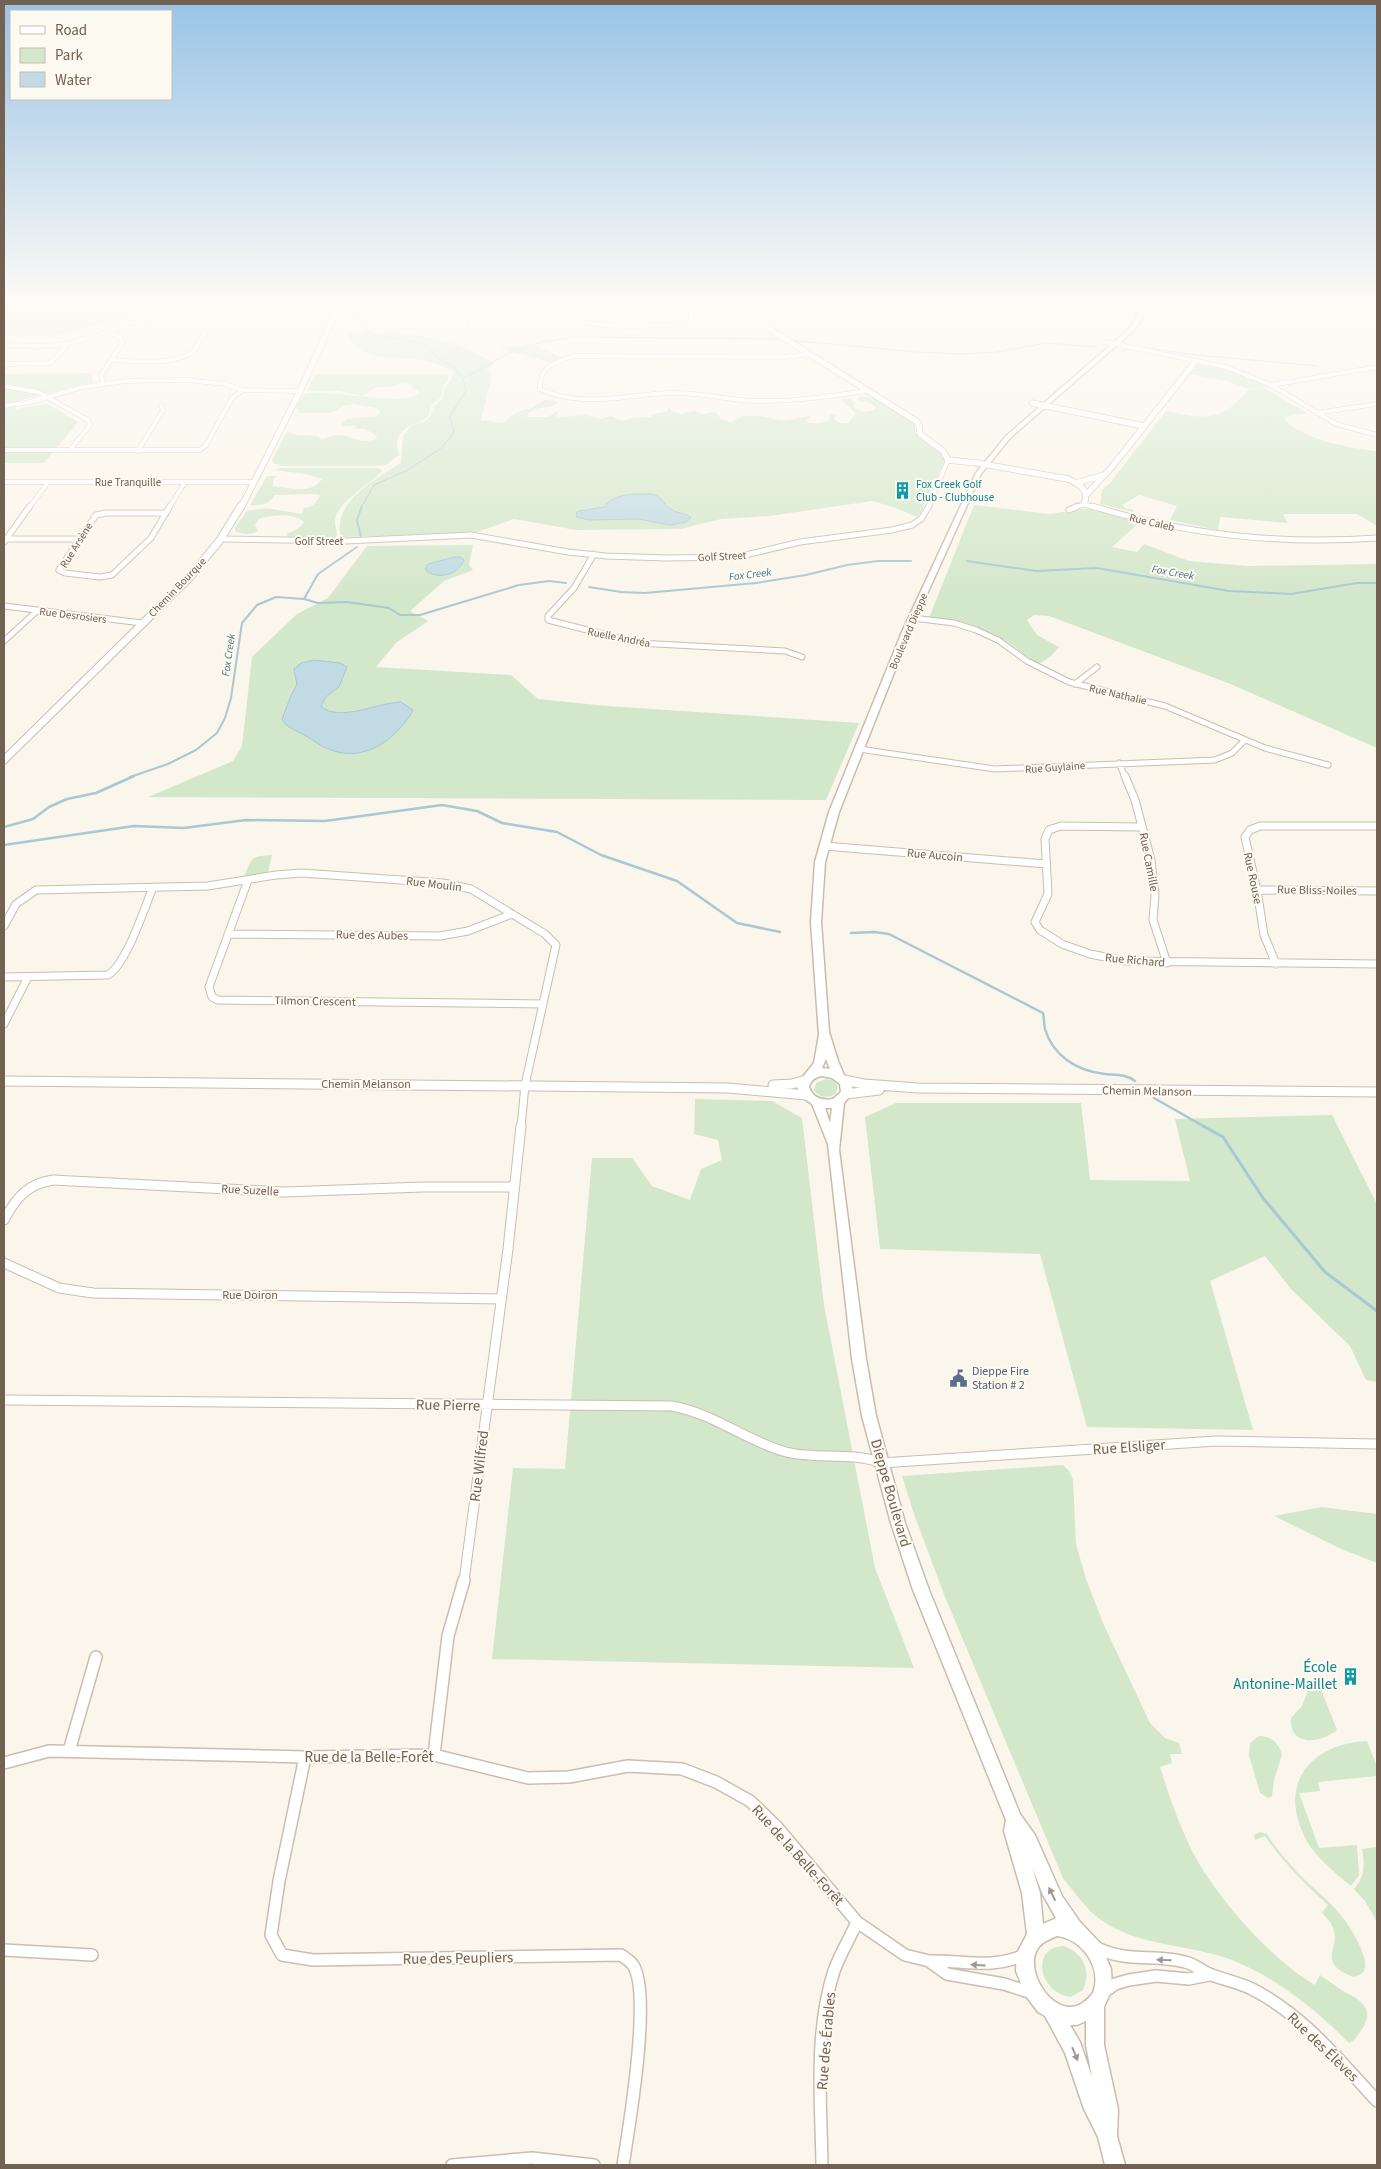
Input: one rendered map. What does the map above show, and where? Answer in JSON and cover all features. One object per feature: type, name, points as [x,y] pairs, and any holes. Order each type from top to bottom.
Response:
[{"type":"main road","name":"Boulevard Dieppe","points":[[824,1032],[816,922],[817,894],[824,846],[834,812],[913,618],[967,497],[984,464],[1008,437],[1052,400]]},
{"type":"main road","points":[[1045,406],[1057,408]]},
{"type":"main road","points":[[1045,406],[1057,408]]},
{"type":"main road","points":[[824,1032],[821,1061],[803,1087],[806,1095],[817,1103],[828,1104],[842,1098]]},
{"type":"main road","points":[[824,1032],[832,1061],[847,1087],[842,1098],[833,1150]]},
{"type":"main road","points":[[808,1078],[822,1072],[841,1078]]},
{"type":"main road","points":[[817,1103],[833,1150]]},
{"type":"main road","name":"Dieppe Boulevard","points":[[833,1150],[859,1359],[869,1416],[898,1523],[921,1590],[1014,1820]]},
{"type":"main road","points":[[1014,1820],[1012,1831],[1031,1893],[1036,1935]]},
{"type":"main road","points":[[1014,1820],[1024,1830],[1053,1898],[1068,1921],[1098,1955],[1102,1968],[1104,1982],[1098,2000],[1095,2045],[1108,2109],[1108,2135],[1115,2165]]},
{"type":"main road","points":[[1084,1939],[1068,1929],[1056,1927],[1044,1930],[1036,1935],[1029,1944],[1025,1955],[1024,1968],[1033,1993],[1041,2003],[1063,2016],[1075,2016],[1086,2013],[1098,2000]]},
{"type":"main road","points":[[1052,2011],[1073,2049],[1094,2109],[1108,2135]]},
{"type":"street","points":[[4,406],[33,400]]},
{"type":"street","points":[[54,400],[88,420],[90,425],[70,450]]},
{"type":"street","points":[[4,450],[200,450],[206,445],[231,400]]},
{"type":"street","name":"Chemin Bourque","points":[[4,759],[189,578],[220,540],[240,509],[295,400]]},
{"type":"street","points":[[745,400],[793,400]]},
{"type":"street","points":[[883,400],[917,422],[920,425],[918,430],[920,434],[943,452],[948,460],[1056,476],[1076,483],[1087,494]]},
{"type":"street","points":[[1069,510],[1084,504],[1087,494],[1165,400]]},
{"type":"street","points":[[1295,400],[1336,424],[1377,435]]},
{"type":"street","points":[[1032,403],[1045,406]]},
{"type":"street","points":[[1316,413],[1377,404]]},
{"type":"street","points":[[138,451],[163,410],[161,406]]},
{"type":"street","points":[[1057,408],[1144,426]]},
{"type":"street","name":"Golf Street","points":[[220,540],[346,541],[477,536],[594,554],[652,558],[731,558],[758,554],[804,541],[902,528],[916,522],[925,513],[948,460]]},
{"type":"street","points":[[1076,483],[1105,474]]},
{"type":"street","name":"Rue Tranquille","points":[[4,482],[253,482]]},
{"type":"street","points":[[4,540],[48,482]]},
{"type":"street","name":"Rue Arsène","points":[[166,513],[100,514],[92,518],[60,567],[60,571],[100,577],[110,576],[117,572],[147,543],[166,513],[185,482]]},
{"type":"street","name":"Rue Caleb","points":[[1084,504],[1152,523],[1228,536],[1298,541],[1377,538]]},
{"type":"street","points":[[4,540],[78,540]]},
{"type":"street","name":"Ruelle Andréa","points":[[594,554],[574,588],[548,616],[548,620],[638,643],[785,651],[802,657]]},
{"type":"street","name":"Rue Desrosiers","points":[[4,606],[142,623]]},
{"type":"street","points":[[4,641],[38,610]]},
{"type":"street","name":"Rue Nathalie","points":[[913,618],[954,624],[976,630],[998,640],[1027,661],[1075,684],[1165,706],[1271,750],[1328,765]]},
{"type":"street","points":[[1075,684],[1097,666]]},
{"type":"street","name":"Rue Guylaine","points":[[859,750],[995,769],[1030,769],[1119,763],[1216,760],[1232,753],[1245,740]]},
{"type":"street","name":"Rue Camille","points":[[1119,763],[1135,800],[1151,860],[1155,896],[1154,920],[1167,962]]},
{"type":"street","name":"Rue Richard","points":[[1142,827],[1061,826],[1054,828],[1046,834],[1048,894],[1035,922],[1042,934],[1079,951],[1104,958],[1126,961],[1377,964]]},
{"type":"street","name":"Rue Rouse","points":[[1276,964],[1264,935],[1257,890],[1245,837],[1252,828],[1260,826],[1377,826]]},
{"type":"street","name":"Rue Aucoin","points":[[824,846],[1046,864]]},
{"type":"street","name":"Rue Moulin","points":[[4,926],[9,914],[20,898],[36,890],[208,886],[276,874],[302,873],[443,883],[471,889],[545,934],[556,946],[525,1085]]},
{"type":"street","name":"Tilmon Crescent","points":[[248,880],[209,987],[212,997],[218,1000],[543,1004]]},
{"type":"street","points":[[4,977],[108,975],[116,970],[154,887]]},
{"type":"street","name":"Rue Bliss-Noiles","points":[[1257,890],[1377,891]]},
{"type":"street","name":"Rue des Aubes","points":[[228,934],[440,936],[463,934],[477,930],[512,914]]},
{"type":"street","points":[[4,1024],[28,977]]},
{"type":"street","points":[[728,1088],[787,1084],[808,1078]]},
{"type":"street","points":[[841,1078],[864,1084],[918,1088]]},
{"type":"street","name":"Chemin Melanson","points":[[4,1081],[728,1088]]},
{"type":"street","name":"Rue Wilfred","points":[[434,1756],[448,1636],[466,1576],[502,1299],[525,1085]]},
{"type":"street","points":[[728,1088],[806,1095]]},
{"type":"street","points":[[842,1098],[918,1088]]},
{"type":"street","name":"Chemin Melanson","points":[[918,1088],[1377,1092]]},
{"type":"street","name":"Rue Suzelle","points":[[4,1220],[24,1190],[37,1183],[53,1180],[284,1192],[423,1187],[514,1187]]},
{"type":"street","name":"Rue Doiron","points":[[4,1263],[59,1288],[93,1293],[502,1299]]},
{"type":"street","name":"Rue Pierre","points":[[4,1400],[684,1407],[718,1419],[782,1450],[822,1456],[858,1456],[882,1463]]},
{"type":"street","name":"Rue Elsliger","points":[[882,1463],[1216,1441],[1377,1444]]},
{"type":"street","points":[[69,1751],[96,1657]]},
{"type":"street","name":"Rue de la Belle-Forêt","points":[[4,1762],[49,1751],[69,1751],[305,1757],[434,1756],[528,1778],[570,1777],[628,1766],[682,1769],[716,1782],[750,1801],[777,1827],[857,1922],[905,1954],[929,1961]]},
{"type":"street","name":"Rue des Peupliers","points":[[305,1757],[279,1881],[271,1935],[282,1955],[313,1960],[621,1955],[633,1964],[638,1976],[640,2031],[624,2165]]},
{"type":"street","name":"Rue des Érables","points":[[822,2165],[822,2057],[826,2004],[834,1970],[857,1922]]},
{"type":"street","points":[[1084,1939],[1102,1951],[1125,1959],[1187,1963],[1209,1975]]},
{"type":"street","points":[[4,1950],[92,1955]]},
{"type":"street","points":[[929,1961],[948,1960],[966,1964],[992,1966],[1005,1964],[1025,1955]]},
{"type":"street","points":[[929,1961],[947,1974],[1004,1984],[1033,1993]]},
{"type":"street","points":[[1098,2000],[1116,1984],[1129,1980],[1156,1976],[1189,1979],[1209,1975]]},
{"type":"street","name":"Rue des Élèves","points":[[1209,1975],[1228,1979],[1252,1989],[1294,2016],[1317,2037],[1377,2100]]},
{"type":"street","points":[[452,2165],[532,2158],[594,2165]]},
{"type":"green space","points":[[4,400],[21,400],[10,403],[16,409],[47,404],[78,422],[44,463],[4,463]]},
{"type":"green space","points":[[300,400],[437,400],[431,406],[428,417],[408,427],[398,438],[399,455],[386,465],[375,466],[282,466],[273,463],[272,460],[287,432],[298,435],[317,436],[322,439],[334,435],[343,435],[362,441],[377,438],[376,435],[365,429],[356,429],[355,426],[341,426],[347,419],[377,416],[380,412],[377,408],[353,404],[343,406],[329,413],[300,413],[296,408]]},
{"type":"green space","points":[[441,400],[486,400],[481,420],[503,423],[517,412],[532,408],[547,400],[556,401],[557,403],[552,407],[539,408],[528,413],[527,417],[548,417],[558,411],[556,416],[559,417],[585,415],[601,419],[611,416],[623,421],[632,418],[650,417],[653,414],[666,412],[669,407],[672,411],[681,414],[694,411],[704,414],[715,412],[722,420],[732,422],[743,416],[761,416],[784,421],[808,416],[811,417],[807,422],[820,423],[828,420],[830,418],[829,414],[831,414],[836,416],[834,420],[841,423],[849,423],[856,414],[842,400],[852,400],[854,407],[857,409],[871,411],[876,408],[871,403],[858,400],[878,400],[915,424],[915,433],[942,454],[945,461],[917,517],[872,501],[770,516],[721,519],[680,529],[576,530],[514,519],[474,533],[369,538],[371,536],[341,536],[340,524],[343,513],[350,502],[369,484],[401,463],[403,436],[411,426],[430,417],[434,407]]},
{"type":"green space","points":[[1285,400],[1307,413],[1283,417],[1301,432],[1326,442],[1377,451],[1377,526],[1357,514],[1283,514],[1288,523],[1220,517],[1218,530],[1170,520],[1177,506],[1139,495],[1122,505],[1126,509],[1133,509],[1133,512],[1100,504],[1102,490],[1110,483],[1166,411],[1211,416],[1229,409],[1238,401]]},
{"type":"green space","points":[[280,468],[377,468],[382,470],[347,501],[336,515],[337,535],[335,538],[288,537],[287,534],[299,528],[304,522],[289,516],[259,519],[255,525],[258,531],[250,534],[235,531],[235,528],[247,511],[266,508],[302,514],[304,508],[312,506],[316,502],[320,495],[274,495],[265,504],[250,505],[267,476],[277,476],[273,480],[273,486],[293,489],[312,487],[322,479],[306,474],[274,470]]},
{"type":"green space","points":[[974,505],[1050,514],[1088,508],[1140,522],[1112,547],[1137,552],[1144,544],[1189,561],[1247,566],[1377,564],[1377,748],[1228,683],[1049,616],[1034,615],[1027,620],[1037,635],[1059,647],[1051,656],[1039,664],[1004,640],[986,631],[958,623],[929,618]]},
{"type":"green space","points":[[473,545],[469,565],[473,570],[444,581],[410,611],[428,621],[396,643],[376,667],[511,675],[538,699],[607,706],[859,723],[826,800],[148,797],[233,761],[242,746],[252,657],[297,614],[328,598],[367,546]]},
{"type":"green space","points":[[272,855],[268,873],[244,878],[248,866],[253,859]]},
{"type":"green space","points":[[826,1079],[834,1081],[838,1086],[836,1093],[827,1097],[819,1095],[814,1090],[816,1083]]},
{"type":"green space","points":[[695,1099],[772,1101],[802,1118],[824,1305],[875,1568],[914,1668],[492,1659],[513,1468],[565,1469],[592,1158],[632,1158],[652,1186],[690,1200],[701,1169],[722,1160],[718,1140],[694,1134]]},
{"type":"green space","points":[[896,1103],[1081,1103],[1090,1180],[1190,1181],[1175,1119],[1332,1115],[1377,1204],[1377,1382],[1366,1380],[1350,1346],[1291,1289],[1265,1256],[1210,1281],[1253,1430],[1087,1427],[1040,1254],[880,1249],[865,1117]]},
{"type":"green space","points":[[1063,1465],[1069,1471],[1073,1480],[1076,1544],[1086,1579],[1103,1623],[1150,1723],[1165,1738],[1179,1743],[1182,1754],[1170,1754],[1172,1763],[1160,1767],[1176,1815],[1191,1849],[1207,1876],[1234,1912],[1282,1961],[1315,1985],[1320,1975],[1355,1997],[1364,2005],[1367,2015],[1366,2022],[1357,2037],[1349,2043],[1323,2018],[1295,1996],[1249,1967],[1216,1955],[1148,1940],[1116,1929],[1090,1911],[1063,1878],[945,1597],[902,1476]]},
{"type":"green space","points":[[1322,1507],[1377,1514],[1377,1563],[1339,1548],[1274,1516]]},
{"type":"green space","points":[[1317,1679],[1337,1730],[1323,1738],[1308,1740],[1295,1734],[1291,1718],[1302,1706],[1311,1683]]},
{"type":"green space","points":[[1259,1736],[1267,1737],[1274,1741],[1282,1755],[1274,1780],[1272,1796],[1268,1798],[1260,1793],[1249,1755],[1250,1743]]},
{"type":"green space","points":[[1367,1741],[1377,1767],[1377,1776],[1318,1782],[1320,1791],[1299,1793],[1319,1848],[1357,1845],[1359,1875],[1351,1886],[1333,1871],[1312,1849],[1299,1823],[1295,1804],[1297,1787],[1303,1772],[1314,1760],[1328,1750],[1346,1744]]},
{"type":"green space","points":[[1260,1832],[1267,1834],[1277,1849],[1298,1873],[1343,1918],[1362,1950],[1365,1965],[1362,1973],[1354,1977],[1340,1970],[1334,1964],[1332,1957],[1335,1934],[1331,1924],[1322,1913],[1328,1905],[1294,1872],[1265,1836],[1255,1840],[1254,1835]]},
{"type":"green space","points":[[1377,1847],[1377,1922],[1365,1901],[1354,1889],[1360,1880],[1363,1870],[1362,1849]]},
{"type":"green space","points":[[1063,1946],[1076,1953],[1086,1969],[1086,1983],[1083,1990],[1071,1997],[1060,1994],[1052,1988],[1046,1980],[1043,1971],[1042,1962],[1046,1954],[1052,1949]]},
{"type":"water","points":[[631,494],[649,494],[660,498],[668,508],[691,518],[686,522],[670,525],[638,519],[590,520],[576,517],[579,511],[604,507],[608,502],[619,497]]},
{"type":"water","points":[[460,557],[464,560],[452,573],[435,575],[425,569],[428,564]]},
{"type":"water","points":[[314,660],[340,663],[347,667],[339,687],[326,697],[321,706],[328,711],[348,712],[401,702],[413,710],[411,714],[395,734],[374,748],[351,754],[326,748],[289,727],[282,719],[297,685],[294,669],[301,663]]},
{"type":"waterway","points":[[362,507],[374,485],[406,471],[440,449],[454,433],[450,416],[460,400]]},
{"type":"waterway","points":[[361,537],[357,520],[362,507]]},
{"type":"waterway","points":[[304,599],[318,574],[357,547]]},
{"type":"waterway","name":"Fox Creek","points":[[589,587],[621,592],[645,593],[756,583],[806,575],[847,565],[878,561],[911,561]]},
{"type":"waterway","name":"Fox Creek","points":[[967,561],[1036,571],[1097,568],[1229,591],[1291,594],[1357,583],[1377,583]]},
{"type":"waterway","name":"Fox Creek","points":[[304,599],[318,603],[347,602],[389,608],[400,615],[420,615],[519,585],[549,581],[566,583]]},
{"type":"waterway","name":"Fox Creek","points":[[130,777],[168,764],[196,750],[217,733],[225,718],[231,698],[242,623],[257,605],[276,597],[304,599]]},
{"type":"waterway","name":"Fox Creek","points":[[4,827],[33,819],[49,807],[67,799],[96,793],[134,776]]},
{"type":"waterway","points":[[4,845],[134,826],[184,828],[246,820],[325,821],[442,805],[477,811],[502,823],[557,832],[601,855],[677,881],[737,923],[780,932]]},
{"type":"waterway","points":[[851,933],[874,932],[889,934],[1043,1013],[1045,1029],[1049,1039],[1060,1054],[1076,1066],[1085,1070],[1124,1076],[1135,1081]]},
{"type":"waterway","points":[[1154,1098],[1205,1127]]},
{"type":"waterway","points":[[1203,1126],[1223,1137],[1263,1198],[1325,1272],[1377,1311]]},
{"type":"place","name":"Fox Creek Golf Club - Clubhouse","points":[[902,490]]},
{"type":"place","name":"Dieppe Fire Station # 2","points":[[958,1378]]},
{"type":"place","name":"École Antonine-Maillet","points":[[1351,1676]]}]
